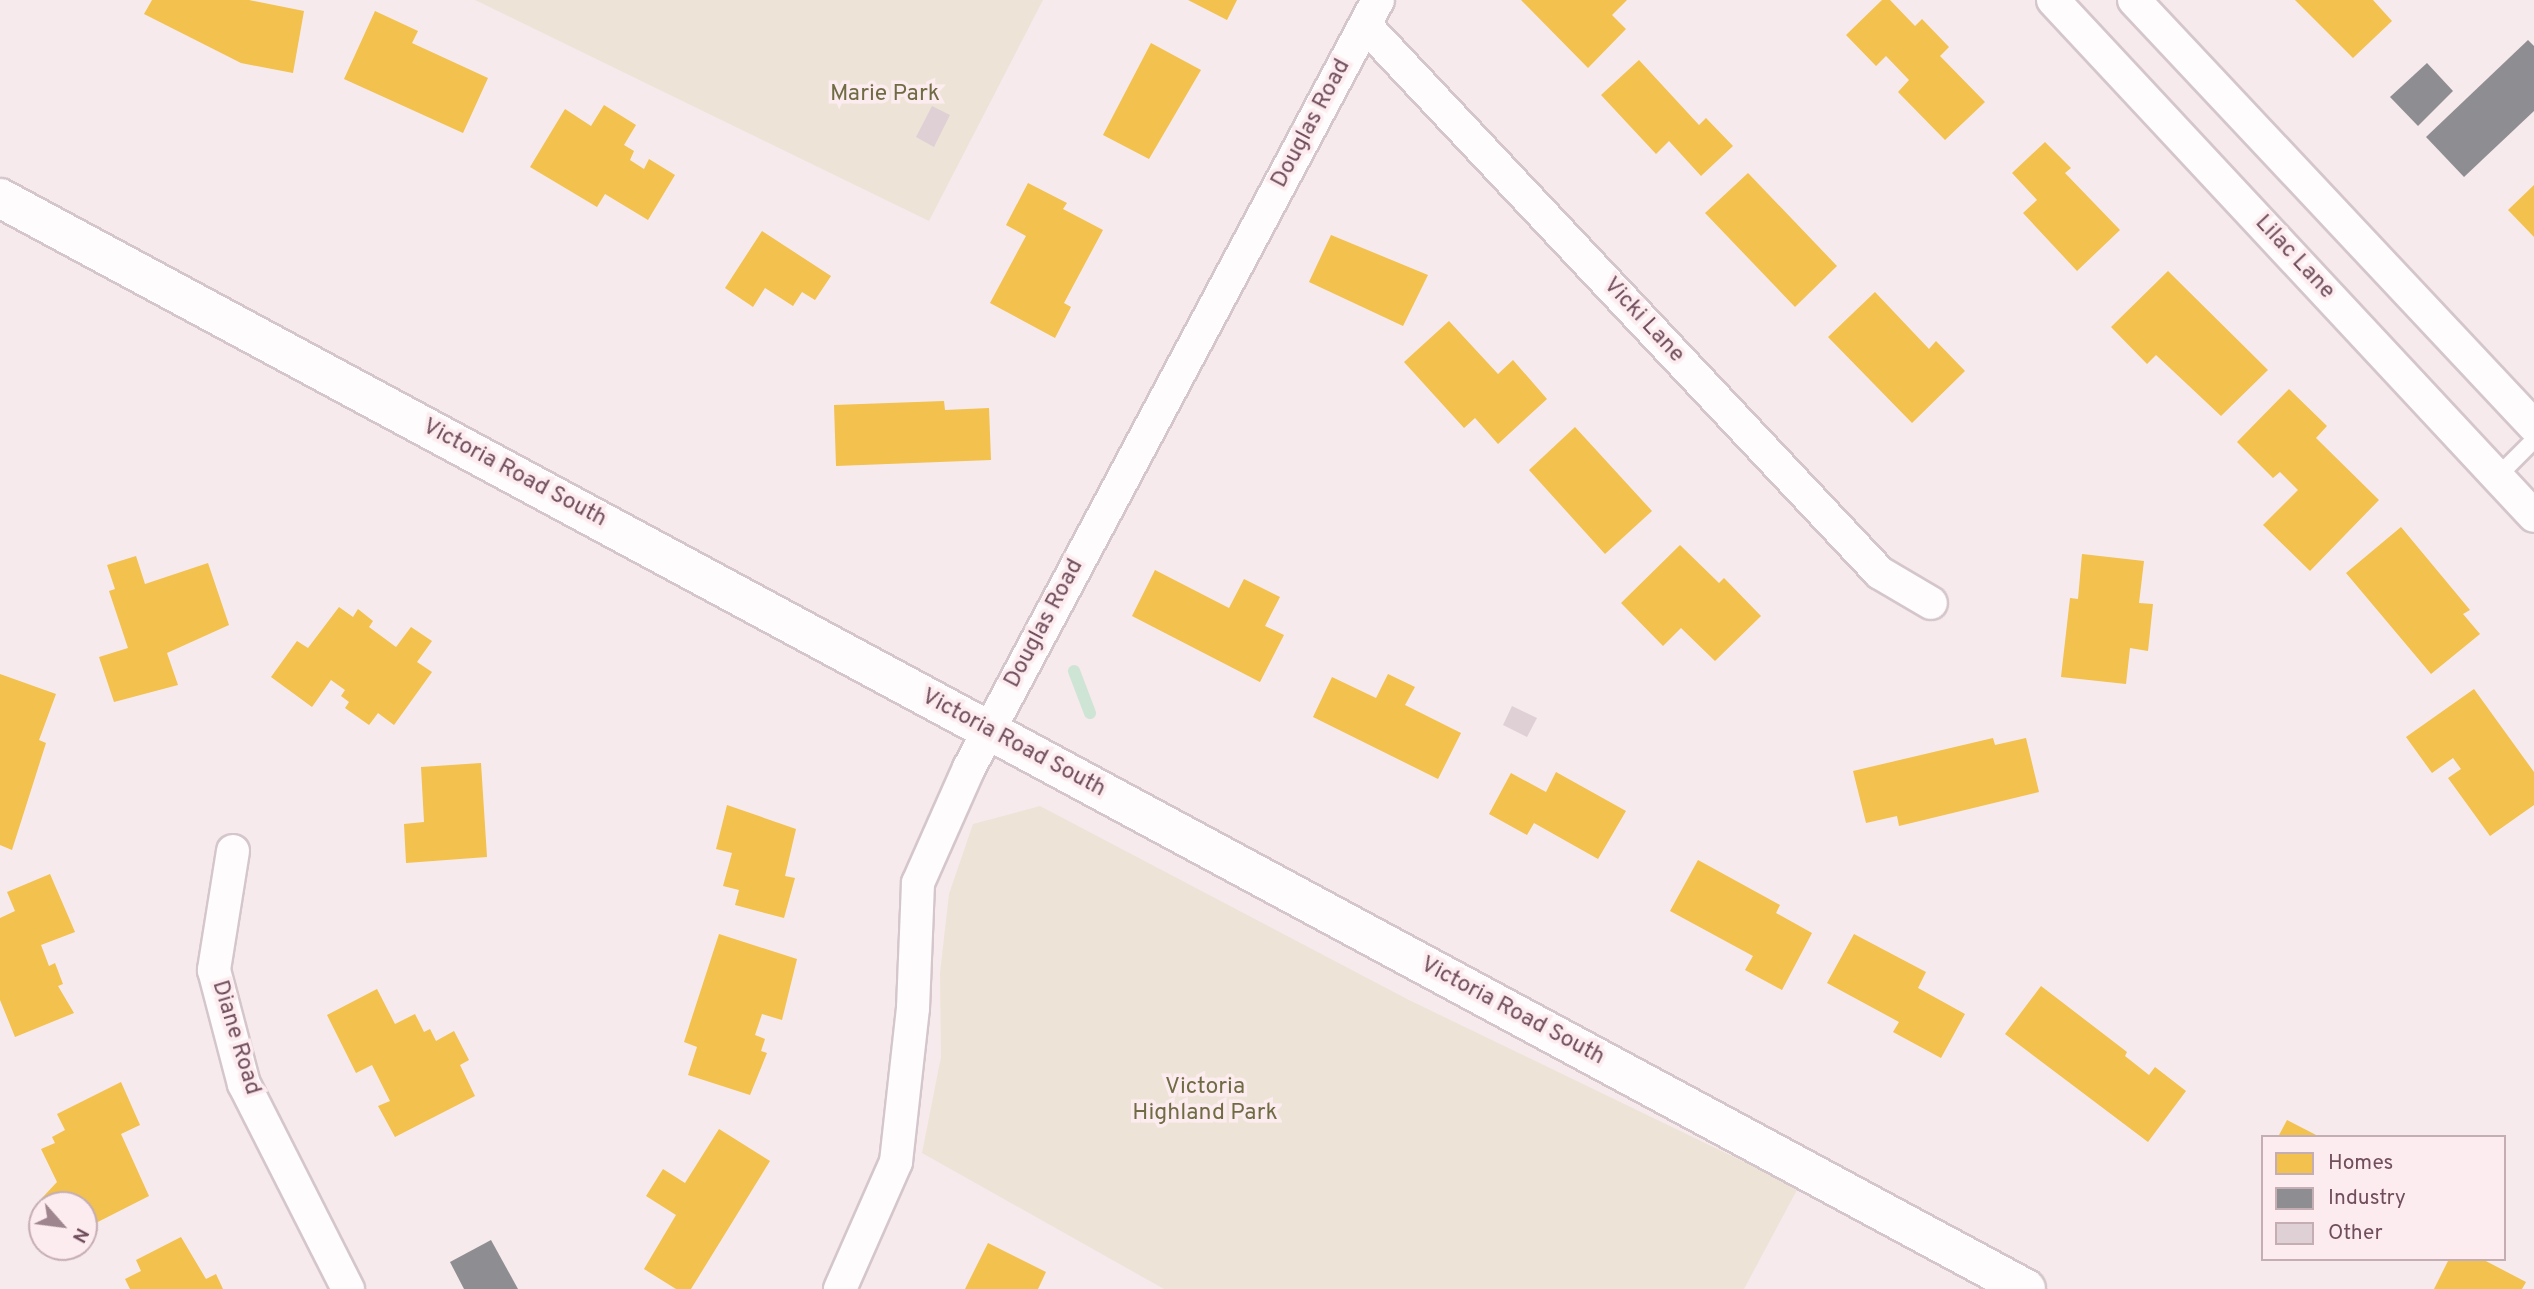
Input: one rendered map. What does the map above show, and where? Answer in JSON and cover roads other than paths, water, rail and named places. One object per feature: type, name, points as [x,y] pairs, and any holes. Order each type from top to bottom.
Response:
[{"type":"street","name":"Lilac Lane","points":[[2053,0],[2534,516]]},
{"type":"street","points":[[2134,0],[2534,426]]},
{"type":"street","name":"Vicki Lane","points":[[1372,13],[1880,573],[1931,603]]},
{"type":"street","name":"Douglas Road","points":[[840,1289],[896,1162],[913,1008],[918,883],[989,730],[1372,13]]},
{"type":"street","name":"Victoria Road South","points":[[0,198],[2026,1289]]},
{"type":"street","name":"Diane Road","points":[[233,851],[214,970],[244,1084],[348,1289]]},
{"type":"lane","points":[[2498,476],[2534,440]]},
{"type":"waterway","points":[[1074,671],[1090,713]]},
{"type":"park label","name":"Marie Park","points":[[885,95]]},
{"type":"park label","name":"Victoria Highland Park","points":[[1205,1101]]}]
